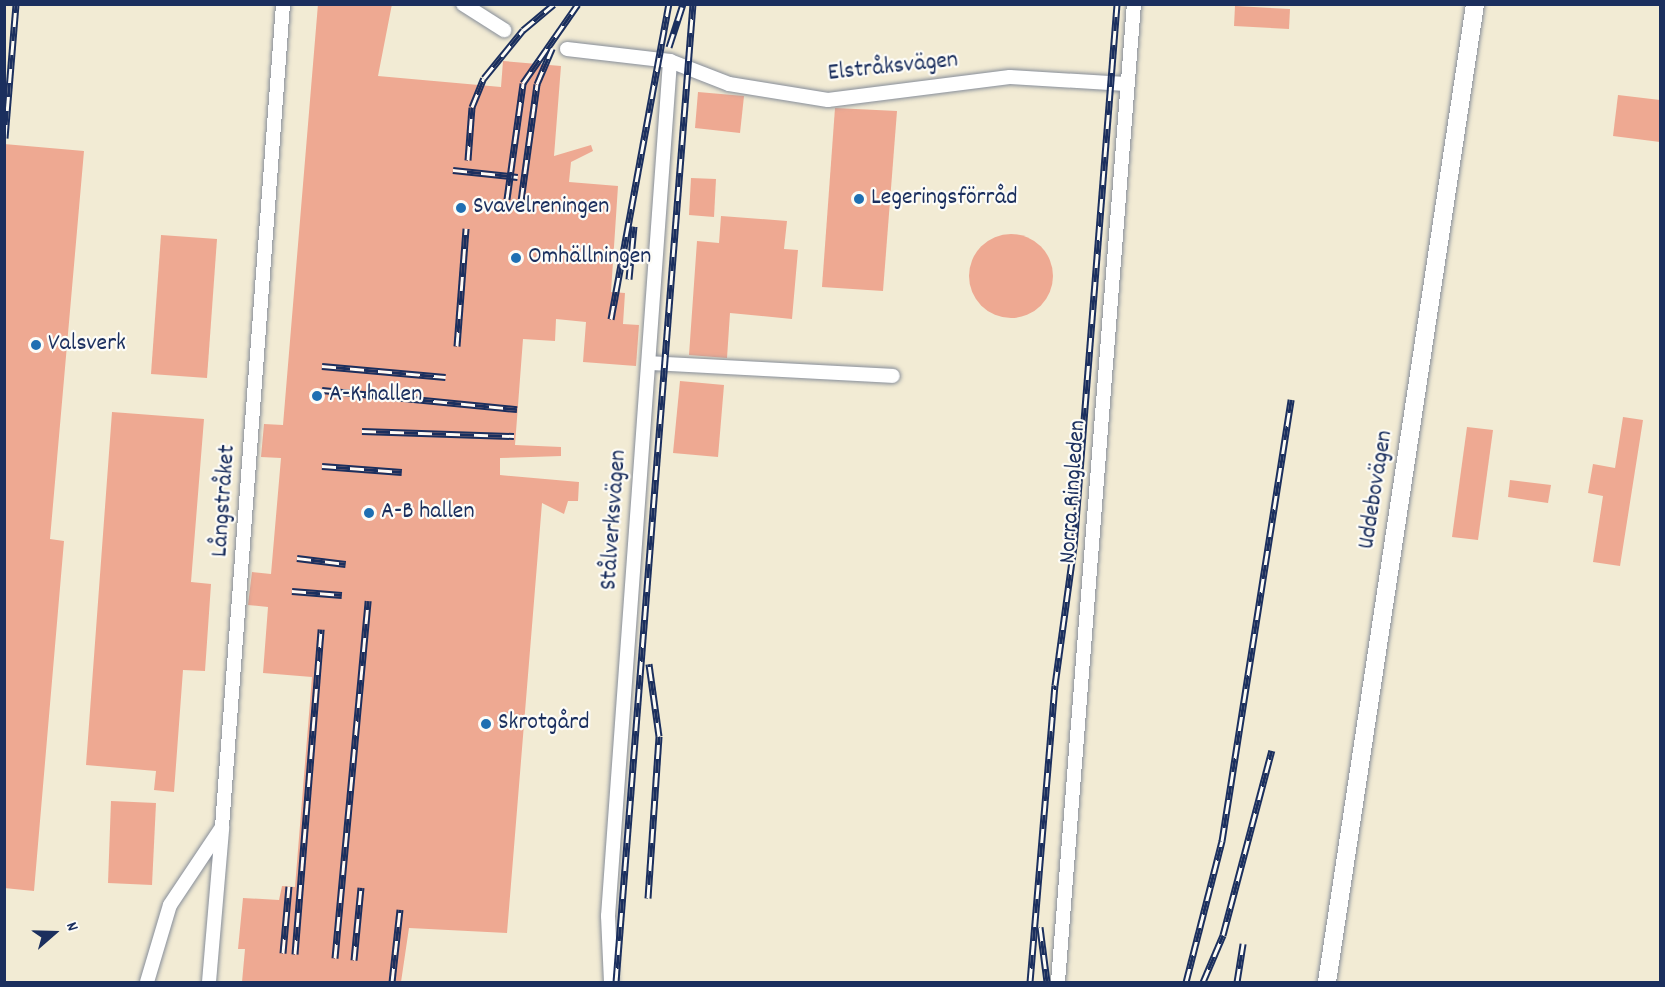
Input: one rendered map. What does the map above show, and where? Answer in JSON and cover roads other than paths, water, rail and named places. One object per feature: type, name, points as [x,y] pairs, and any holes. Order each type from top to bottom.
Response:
[{"type":"street","name":"Långstråket","points":[[147,982],[170,905],[222,826],[283,4]]},
{"type":"street","points":[[463,4],[504,30]]},
{"type":"street","name":"Norra Ringleden","points":[[1058,982],[1134,4]]},
{"type":"street","name":"Uddebovägen","points":[[1327,982],[1475,4]]},
{"type":"street","name":"Elstråksvägen","points":[[567,49],[670,61],[729,84],[828,100],[1010,77],[1126,84]]},
{"type":"street","name":"Stålverksvägen","points":[[611,982],[608,915],[670,61]]},
{"type":"street","points":[[649,363],[893,376]]},
{"type":"street","points":[[209,982],[222,826]]},
{"type":"railway","points":[[5,138],[16,4]]},
{"type":"railway","points":[[468,160],[472,107],[484,78],[523,30],[554,4]]},
{"type":"railway","points":[[507,199],[523,83],[578,4]]},
{"type":"railway","points":[[611,319],[669,4]]},
{"type":"railway","points":[[669,47],[683,4]]},
{"type":"railway","points":[[616,982],[693,4]]},
{"type":"railway","points":[[1030,982],[1055,685],[1074,547],[1117,4]]},
{"type":"railway","points":[[521,201],[537,84],[552,48]]},
{"type":"railway","points":[[453,170],[518,177]]},
{"type":"railway","points":[[629,279],[634,226]]},
{"type":"railway","points":[[457,346],[466,228]]},
{"type":"railway","points":[[322,366],[446,377]]},
{"type":"railway","points":[[322,390],[517,409]]},
{"type":"railway","points":[[1186,982],[1222,841],[1291,399]]},
{"type":"railway","points":[[362,431],[514,436]]},
{"type":"railway","points":[[322,466],[402,472]]},
{"type":"railway","points":[[297,558],[346,564]]},
{"type":"railway","points":[[292,591],[342,595]]},
{"type":"railway","points":[[335,958],[368,601]]},
{"type":"railway","points":[[295,954],[321,629]]},
{"type":"railway","points":[[648,898],[659,736],[649,664]]},
{"type":"railway","points":[[1203,982],[1223,935],[1272,750]]},
{"type":"railway","points":[[283,953],[289,886]]},
{"type":"railway","points":[[354,960],[361,887]]},
{"type":"railway","points":[[392,982],[400,909]]},
{"type":"railway","points":[[1040,927],[1047,982]]},
{"type":"railway","points":[[1237,982],[1243,943]]},
{"type":"place","name":"Legeringsförråd","points":[[859,199]]},
{"type":"place","name":"Svavelreningen","points":[[461,208]]},
{"type":"place","name":"Omhällningen","points":[[516,258]]},
{"type":"place","name":"Valsverk","points":[[36,345]]},
{"type":"place","name":"A-K hallen","points":[[317,396]]},
{"type":"place","name":"A-B hallen","points":[[369,513]]},
{"type":"place","name":"Skrotgård","points":[[486,724]]}]
